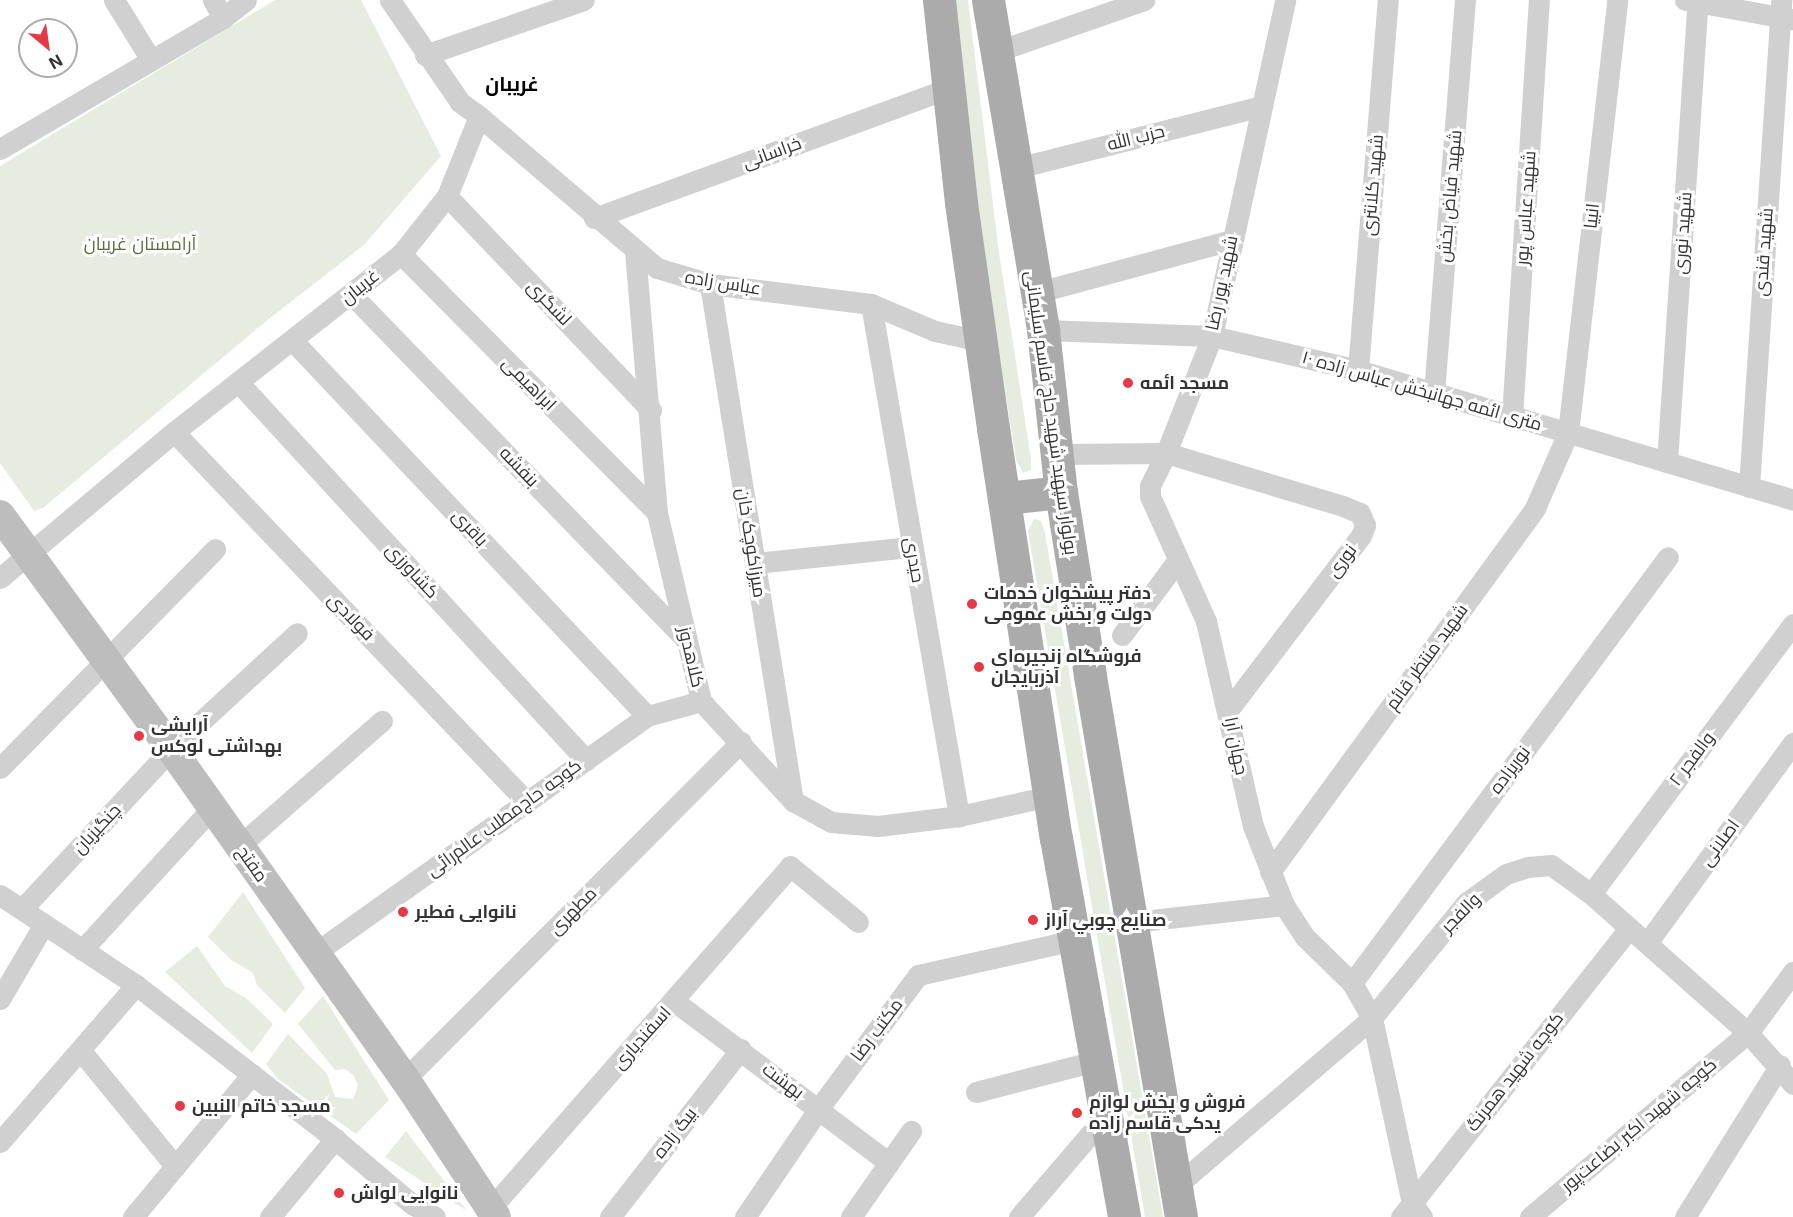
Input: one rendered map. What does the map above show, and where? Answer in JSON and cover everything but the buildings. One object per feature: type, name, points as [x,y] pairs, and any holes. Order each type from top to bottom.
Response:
[{"type":"main road","points":[[939,0],[981,340],[1004,498],[1074,940],[1104,1118],[1124,1217]]},
{"type":"main road","name":"بولوار سپهبد شهید حاج قاسم سلیمانی","points":[[988,0],[1013,169],[1043,330],[1061,492],[1178,1202]]},
{"type":"main road","points":[[1004,498],[1061,492]]},
{"type":"main road","name":"مفتح","points":[[0,515],[171,749],[405,1079],[494,1213]]},
{"type":"street","points":[[114,0],[151,60]]},
{"type":"street","points":[[0,149],[151,60],[218,9],[246,0]]},
{"type":"street","points":[[390,0],[425,55],[460,102],[479,117]]},
{"type":"street","points":[[425,55],[584,0]]},
{"type":"street","points":[[995,52],[1144,0]]},
{"type":"street","name":"شهید پور رضا","points":[[1166,453],[1212,336],[1258,107],[1285,0]]},
{"type":"street","name":"شهید کلانتری","points":[[1358,370],[1388,0]]},
{"type":"street","name":"شهید فیاض بخش","points":[[1434,393],[1465,0]]},
{"type":"street","name":"شهید عباس پور","points":[[1512,416],[1539,0]]},
{"type":"street","name":"انبیا","points":[[1568,433],[1617,0]]},
{"type":"street","points":[[1694,1],[1784,12]]},
{"type":"street","name":"شهید نوری","points":[[1667,462],[1694,1]]},
{"type":"street","name":"شهید قندی","points":[[1749,487],[1784,12]]},
{"type":"street","name":"خراسانی","points":[[594,218],[950,88]]},
{"type":"street","name":"حزب الله","points":[[1013,169],[1258,107]]},
{"type":"street","name":"غریبان","points":[[0,578],[174,432],[352,295],[401,254],[447,196],[479,117]]},
{"type":"street","name":"عباس زاده","points":[[479,117],[594,218],[657,268],[710,284],[871,304],[934,331],[981,340]]},
{"type":"street","name":"لشگری","points":[[447,196],[651,410]]},
{"type":"street","points":[[1035,293],[1232,240]]},
{"type":"street","name":"کلاهدوز","points":[[636,251],[651,410],[657,513],[701,701],[793,801],[831,822],[878,826],[959,816],[1050,796]]},
{"type":"street","name":"ابراهیمی","points":[[401,254],[657,513]]},
{"type":"street","name":"میرزاکوچک خان","points":[[710,284],[793,801]]},
{"type":"street","name":"بنفشه","points":[[352,295],[687,640]]},
{"type":"street","name":"حیدری","points":[[871,304],[959,816]]},
{"type":"street","name":"۱۰ متری ائمه جهانبخش عباس زاده","points":[[1043,330],[1212,336],[1358,370],[1793,500]]},
{"type":"street","name":"باقری","points":[[292,340],[647,716]]},
{"type":"street","name":"کشاورزی","points":[[238,382],[586,760]]},
{"type":"street","name":"فولادی","points":[[174,432],[527,802]]},
{"type":"street","name":"شهید منتظر قائم","points":[[1270,872],[1535,508],[1568,433]]},
{"type":"street","points":[[1057,454],[1166,453]]},
{"type":"street","name":"جهان آرا","points":[[1166,453],[1150,486],[1150,496],[1206,621],[1229,709],[1249,808],[1270,872],[1284,905],[1305,937],[1352,983],[1372,1018],[1412,1212]]},
{"type":"street","name":"نوری","points":[[1166,453],[1343,506],[1360,513],[1365,525],[1361,536],[1229,709]]},
{"type":"street","points":[[755,563],[911,547]]},
{"type":"street","points":[[0,768],[215,549]]},
{"type":"street","name":"نوریزاده","points":[[1352,983],[1668,557]]},
{"type":"street","points":[[1122,635],[1178,560]]},
{"type":"street","name":"والفجر ۲","points":[[1591,894],[1793,624]]},
{"type":"street","name":"چنگیزیان","points":[[22,909],[171,749],[297,633]]},
{"type":"street","name":"کوچه حاج‌مطلب عالم‌رائی","points":[[315,953],[647,716],[701,701]]},
{"type":"street","points":[[239,846],[382,721]]},
{"type":"street","name":"مطهری","points":[[405,1079],[741,742]]},
{"type":"street","name":"اصلانی","points":[[1647,943],[1793,743]]},
{"type":"street","points":[[82,950],[212,808]]},
{"type":"street","name":"والفجر","points":[[1178,1202],[1372,1018],[1466,903],[1506,874],[1528,867],[1551,865],[1591,894],[1748,1033],[1780,1065],[1793,1083]]},
{"type":"street","name":"اسفندیاری","points":[[494,1213],[790,866],[858,922]]},
{"type":"street","points":[[0,895],[136,986],[252,1074],[335,1139],[407,1211],[435,1217]]},
{"type":"street","points":[[1133,922],[1284,905]]},
{"type":"street","points":[[0,999],[44,924]]},
{"type":"street","name":"کوچه شهید همرنگ","points":[[1412,1212],[1629,927]]},
{"type":"street","name":"مکتب رضا","points":[[745,1217],[819,1108],[918,975],[1074,940]]},
{"type":"street","name":"کوچه شهید اکبر بضاعت‌پور","points":[[1530,1217],[1748,1033],[1793,972]]},
{"type":"street","points":[[0,1142],[81,1052],[136,986]]},
{"type":"street","name":"بهشت","points":[[675,1001],[889,1163]]},
{"type":"street","name":"بیگ زاده","points":[[609,1217],[741,1049]]},
{"type":"street","points":[[81,1052],[175,1166]]},
{"type":"street","points":[[976,1092],[1095,1061]]},
{"type":"street","points":[[1685,1217],[1780,1065]]},
{"type":"street","points":[[133,1217],[252,1074]]},
{"type":"street","points":[[1020,1217],[1104,1118]]},
{"type":"street","points":[[851,1217],[911,1131]]},
{"type":"street","points":[[270,1217],[335,1139]]},
{"type":"green space","name":"آرامستان غریبان","points":[[275,0],[361,0],[441,156],[364,245],[265,322],[43,508],[34,511],[0,463],[0,166]]},
{"type":"green space","points":[[953,0],[968,0],[999,253],[1031,459],[1031,470],[1023,473],[1016,460],[984,256]]},
{"type":"green space","points":[[1034,519],[1041,521],[1045,533],[1163,1217],[1145,1217],[1028,531]]},
{"type":"green space","points":[[243,892],[305,988],[285,1013],[257,985],[253,973],[230,959],[208,937]]},
{"type":"green space","points":[[197,946],[225,986],[246,998],[273,1024],[252,1053],[165,972]]},
{"type":"green space","points":[[323,996],[389,1100],[356,1134],[278,1079],[266,1064],[288,1034],[327,1074],[335,1097],[353,1099],[358,1085],[354,1076],[345,1069],[335,1070],[298,1024]]},
{"type":"green space","points":[[406,1131],[467,1211],[385,1157]]},
{"type":"place","name":"مسجد ائمه","points":[[1128,383]]},
{"type":"place","name":"دفتر پیشخوان خدمات دولت و بخش عمومی","points":[[972,604]]},
{"type":"place","name":"فروشگاه زنجیره‌ای آذربایجان","points":[[979,667]]},
{"type":"place","name":"آرایشی بهداشتی لوکس","points":[[139,736]]},
{"type":"place","name":"نانوایی فطیر","points":[[403,912]]},
{"type":"place","name":"صنايع چوبي آراز","points":[[1033,920]]},
{"type":"place","name":"مسجد خاتم النبین","points":[[180,1106]]},
{"type":"place","name":"فروش و پخش لوازم یدکی قاسم زاده","points":[[1077,1113]]},
{"type":"place","name":"نانوایی لواش","points":[[339,1193]]},
{"type":"district","name":"غریبان","points":[[512,84]]}]
